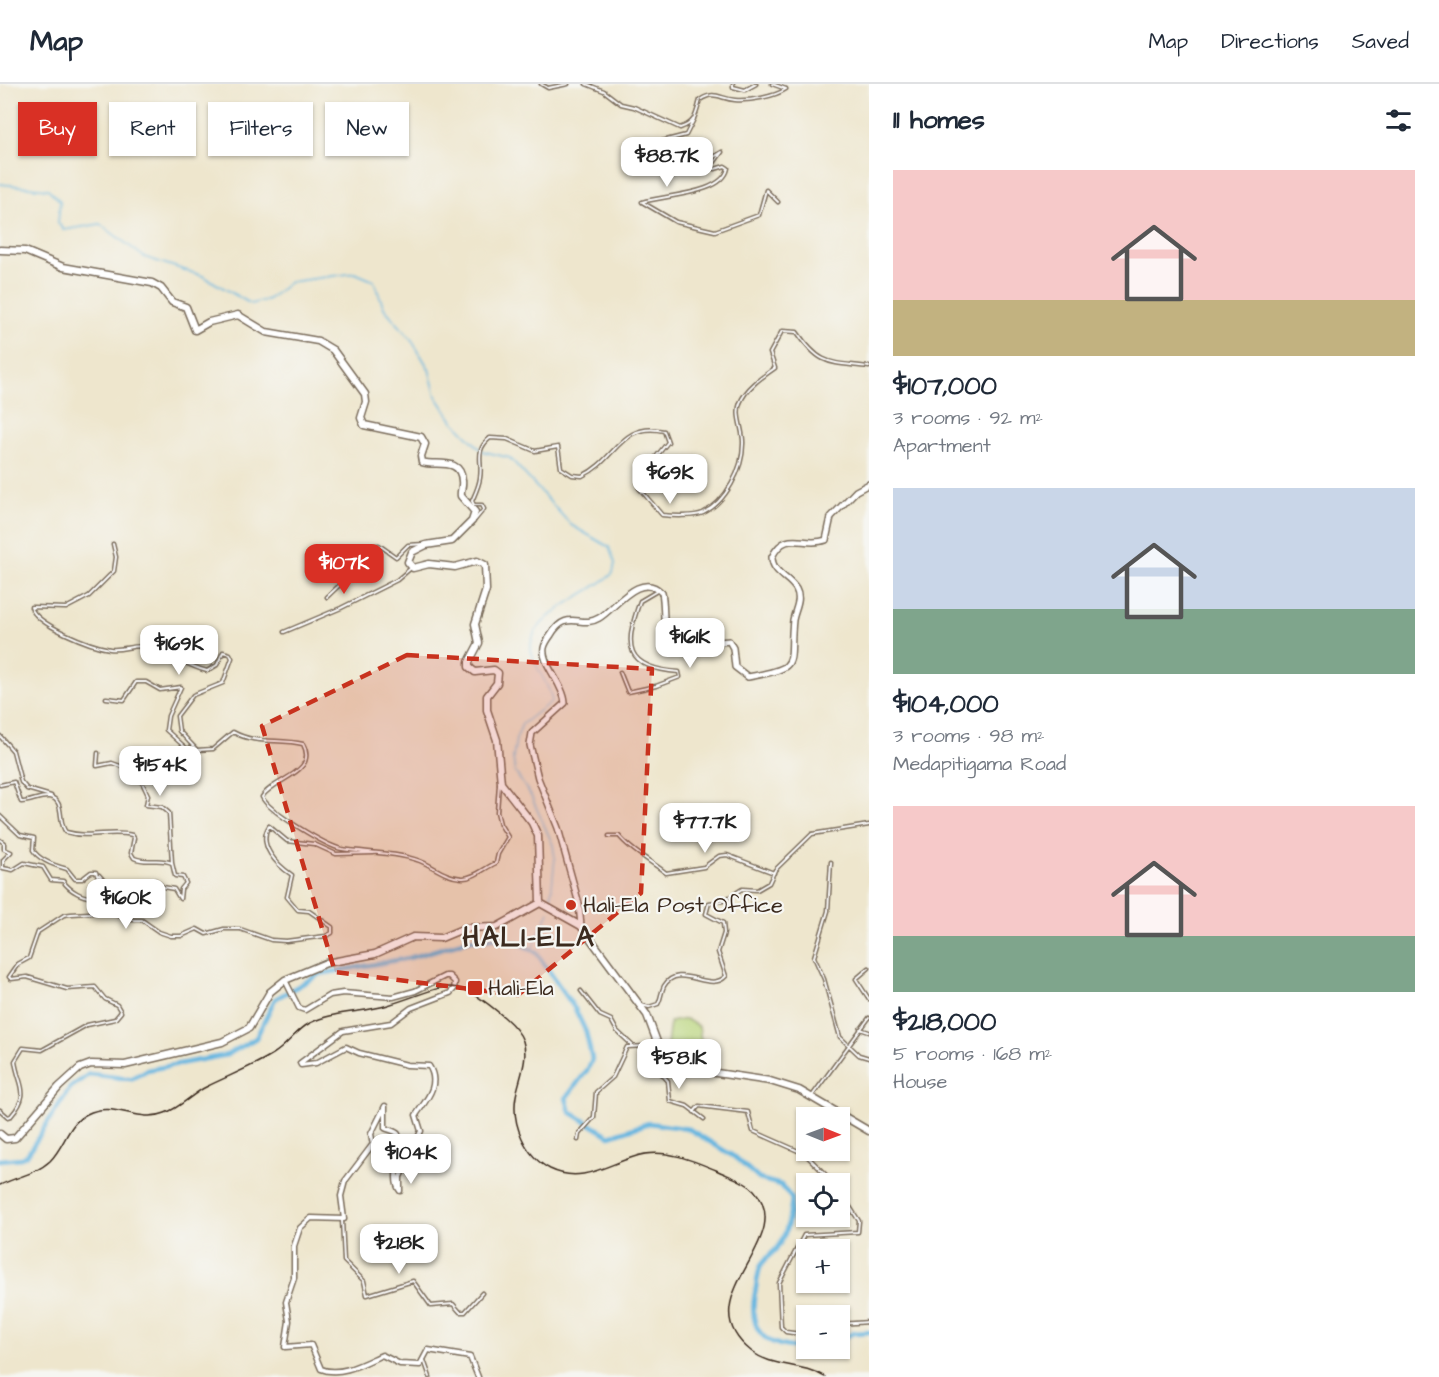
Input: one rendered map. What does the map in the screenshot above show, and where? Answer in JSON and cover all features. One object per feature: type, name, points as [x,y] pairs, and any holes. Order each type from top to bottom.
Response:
[{"type":"highway","points":[[0,250],[25,252],[63,267],[156,285],[172,302],[186,307],[192,316],[193,328],[196,330],[209,322],[238,315],[266,332],[323,343],[333,350],[366,397],[361,418],[363,424],[376,430],[424,439],[422,462],[450,464],[456,469],[462,479],[461,496],[475,512],[472,522],[452,541],[426,545],[409,556],[408,562],[411,568],[425,564],[455,567],[477,561],[485,565],[486,590],[475,624],[479,643],[469,662],[475,672],[494,670],[498,673],[497,683],[488,694],[486,705],[497,740],[501,782],[532,823],[538,836],[543,904]]},
{"type":"highway","points":[[543,904],[581,926],[640,1004],[661,1050],[703,1071],[770,1081],[812,1096],[858,1127],[869,1131]]},
{"type":"highway","points":[[0,1134],[6,1139],[15,1138],[59,1087],[80,1068],[91,1064],[125,1065],[222,1042],[249,1028],[270,992],[326,963],[375,954],[413,937],[441,938],[465,928],[497,927],[543,904]]},
{"type":"main road","points":[[581,926],[579,903],[558,828],[538,778],[530,745],[532,733],[565,704],[563,690],[545,658],[545,645],[558,624],[569,620],[598,619],[634,590],[660,590],[664,600],[666,635],[672,642],[687,646],[729,641],[733,648],[733,663],[737,671],[748,677],[782,668],[788,664],[793,654],[793,620],[799,598],[794,586],[776,570],[772,557],[780,544],[788,540],[813,543],[826,540],[831,517],[856,491],[869,484]]},
{"type":"street","points":[[541,84],[548,88],[568,84]]},
{"type":"street","points":[[586,84],[604,92],[621,104],[634,107],[680,128],[694,119]]},
{"type":"street","points":[[733,84],[734,87],[745,90],[756,84]]},
{"type":"street","points":[[772,84],[786,89],[765,97],[737,101],[716,93],[707,95],[700,100],[698,114],[686,135],[635,148],[690,163],[704,163],[722,152],[711,167],[715,169],[725,166],[728,168],[727,174],[719,181],[691,193],[642,202],[676,222],[715,231],[759,215],[766,190],[778,202]]},
{"type":"street","points":[[472,522],[484,509],[482,505],[474,505],[472,501],[480,478],[479,453],[490,438],[497,437],[535,451],[558,447],[561,468],[582,476],[600,464],[612,450],[621,446],[632,432],[648,429],[664,431],[668,442],[639,478],[639,488],[662,514],[698,515],[713,505],[737,474],[744,443],[738,412],[740,404],[756,382],[775,368],[770,353],[782,331],[797,332],[809,350],[825,362],[869,367]]},
{"type":"street","points":[[327,597],[348,577],[358,552],[366,546],[379,545],[396,557],[408,545],[417,542],[426,545]]},
{"type":"street","points":[[113,544],[116,557],[114,571],[89,596],[66,608],[36,605],[30,608],[36,616],[53,628],[111,649],[144,646],[207,671],[217,665],[224,652],[230,654],[232,658],[223,682],[201,689],[193,695],[177,716],[179,731],[197,750]]},
{"type":"street","points":[[284,632],[341,608],[397,580],[411,568]]},
{"type":"street","points":[[620,672],[627,692],[656,686],[680,677],[679,672],[649,666],[635,656],[629,643],[640,601],[648,594],[660,590]]},
{"type":"street","points":[[106,698],[124,700],[136,682],[146,682],[160,690],[181,687],[168,716],[166,730],[186,748],[213,749],[234,732],[251,741],[287,740],[303,744],[307,753],[303,765],[288,779],[267,789],[262,797],[265,804],[297,828],[340,848],[379,852],[422,862],[439,873],[460,879],[467,878],[496,863],[498,854],[508,837],[500,824],[497,812],[497,795],[501,782]]},
{"type":"street","points":[[0,736],[13,751],[17,773],[27,789],[46,793],[59,803],[60,820],[66,832],[92,837],[107,832],[130,834],[134,838],[130,853],[134,858],[145,862],[162,859],[172,863]]},
{"type":"street","points":[[0,816],[20,835],[34,838],[33,850],[38,856],[55,866],[68,869],[75,879],[82,879],[91,872],[96,872],[111,889],[119,893],[155,879],[163,887],[174,889],[180,899],[181,889],[186,881],[183,877],[175,876],[169,813],[162,807],[146,805],[148,795],[136,772],[111,763],[97,766],[98,753]]},
{"type":"street","points":[[0,785],[14,782],[21,802],[36,801],[41,797],[53,798]]},
{"type":"street","points":[[640,1004],[649,1007],[658,1004],[664,986],[674,978],[687,976],[709,982],[724,979],[726,973],[718,952],[724,933],[723,923],[707,915],[706,907],[710,903],[726,900],[742,889],[761,888],[769,883],[774,873],[812,834],[869,825]]},
{"type":"street","points":[[0,1110],[11,1116],[21,1101],[22,1082],[15,1061],[23,1048],[42,1050],[87,1025],[115,1019],[120,1015],[121,1009],[105,999],[95,987],[67,989],[27,977],[11,980],[9,977],[18,964],[30,958],[34,938],[44,928],[64,915],[107,911],[130,920],[142,920],[159,932],[171,936],[181,936],[197,929],[206,934],[240,928],[271,940],[286,941],[326,936],[332,933],[332,927],[319,916],[298,910],[287,897],[292,875],[276,863],[268,851],[265,837],[267,829],[269,826],[287,841],[314,844],[336,854],[379,852]]},
{"type":"street","points":[[609,836],[619,836],[627,846],[666,873],[704,867],[719,856],[727,855],[738,857],[774,873]]},
{"type":"street","points":[[0,840],[4,843],[4,849],[11,852],[3,861],[3,868],[13,870],[24,863],[43,867],[51,880],[63,881],[68,888],[87,898],[95,896],[101,900],[107,911]]},
{"type":"street","points":[[831,862],[828,911],[814,957],[835,1015],[835,1026],[847,1046],[859,1056],[869,1058]]},
{"type":"street","points":[[99,875],[107,911]]},
{"type":"street","points":[[869,968],[856,979],[869,999]]},
{"type":"street","points":[[286,983],[301,1010],[305,1010],[330,995],[350,993],[393,997],[445,976],[453,978],[454,989],[450,993],[411,1008],[391,1023],[343,1031],[300,1062],[301,1065],[316,1063],[346,1047],[359,1053],[407,1065],[425,1065],[433,1074],[431,1092],[416,1115],[421,1131],[400,1177],[400,1191],[395,1180],[399,1164],[399,1136],[395,1131],[385,1128],[385,1106],[371,1134],[373,1144],[345,1181],[341,1196],[345,1211],[342,1220],[344,1260],[364,1281],[367,1295],[414,1281],[431,1306],[453,1304],[460,1312],[465,1312],[482,1293]]},
{"type":"street","points":[[581,991],[600,1015],[611,1020],[617,1031],[632,1045]]},
{"type":"street","points":[[812,1096],[869,1018]]},
{"type":"street","points":[[860,1029],[869,1032]]},
{"type":"street","points":[[578,1140],[579,1134],[594,1117],[596,1092],[613,1077],[627,1047],[646,1046],[657,1042]]},
{"type":"street","points":[[661,1050],[656,1054],[655,1066],[668,1081],[670,1101],[687,1106],[704,1119]]},
{"type":"street","points":[[694,1112],[699,1106],[748,1112],[753,1131],[804,1154],[824,1173]]},
{"type":"street","points":[[796,1333],[786,1332],[781,1327],[779,1283],[804,1235],[858,1232],[859,1221],[850,1207]]},
{"type":"street","points":[[342,1220],[311,1218],[300,1228],[294,1246],[294,1278],[286,1302],[289,1322],[285,1347],[311,1346],[321,1370],[331,1372],[353,1367],[382,1355],[410,1366],[420,1365],[424,1360]]},
{"type":"street","points":[[850,1323],[869,1322]]},
{"type":"street","points":[[430,1377],[424,1360],[424,1353],[428,1350],[470,1357],[478,1377]]},
{"type":"highlighted area","points":[[407,655],[652,669],[641,893],[518,995],[335,972],[262,726]]},
{"type":"green space","points":[[686,1019],[699,1027],[703,1053],[701,1061],[687,1060],[667,1046],[670,1022]]},
{"type":"waterway","points":[[0,184],[48,189],[60,201],[58,223],[64,230],[100,224],[144,257],[203,276],[251,304],[269,299],[290,282],[355,273],[374,281],[384,308],[411,339],[429,369],[436,396],[453,421],[482,451],[510,458],[571,525],[609,547],[615,563],[613,573],[550,616],[539,626],[533,638],[532,656],[551,694],[552,701],[522,724],[516,739],[513,758],[515,772],[531,796],[553,845],[555,858],[550,905]]},
{"type":"waterway","points":[[532,949],[549,912]]},
{"type":"waterway","points":[[0,1160],[21,1158],[27,1155],[70,1088],[89,1074],[131,1079],[147,1070],[227,1055],[256,1038],[275,999],[320,974],[409,958],[469,940],[492,938],[518,943],[536,952],[575,1009],[586,1032],[592,1059],[588,1069],[566,1098],[570,1112],[610,1136],[649,1123],[689,1129],[736,1158],[759,1179],[781,1185],[792,1199],[788,1225],[783,1237],[760,1268],[754,1316],[756,1326],[769,1341],[796,1347]]},
{"type":"waterway","points":[[850,1335],[869,1332]]},
{"type":"railway","points":[[0,1185],[32,1172],[50,1161],[75,1123],[87,1114],[107,1109],[145,1116],[165,1113],[206,1087],[273,1054],[300,1030],[319,1019],[378,1008],[437,989],[459,988],[472,993],[510,1022],[522,1038],[525,1055],[516,1096],[516,1117],[522,1138],[533,1156],[541,1163],[550,1169],[575,1175],[598,1170],[645,1154],[663,1154],[681,1157],[708,1167],[741,1181],[754,1190],[764,1209],[764,1229],[735,1290],[730,1311],[734,1331],[751,1351],[759,1356],[777,1363],[816,1372],[825,1377]]},
{"type":"place","name":"Hali-Ela Post Office","points":[[571,905]]},
{"type":"place","name":"Hali-Ela","points":[[475,988]]},
{"type":"district","name":"HALI-ELA","points":[[529,937]]}]
